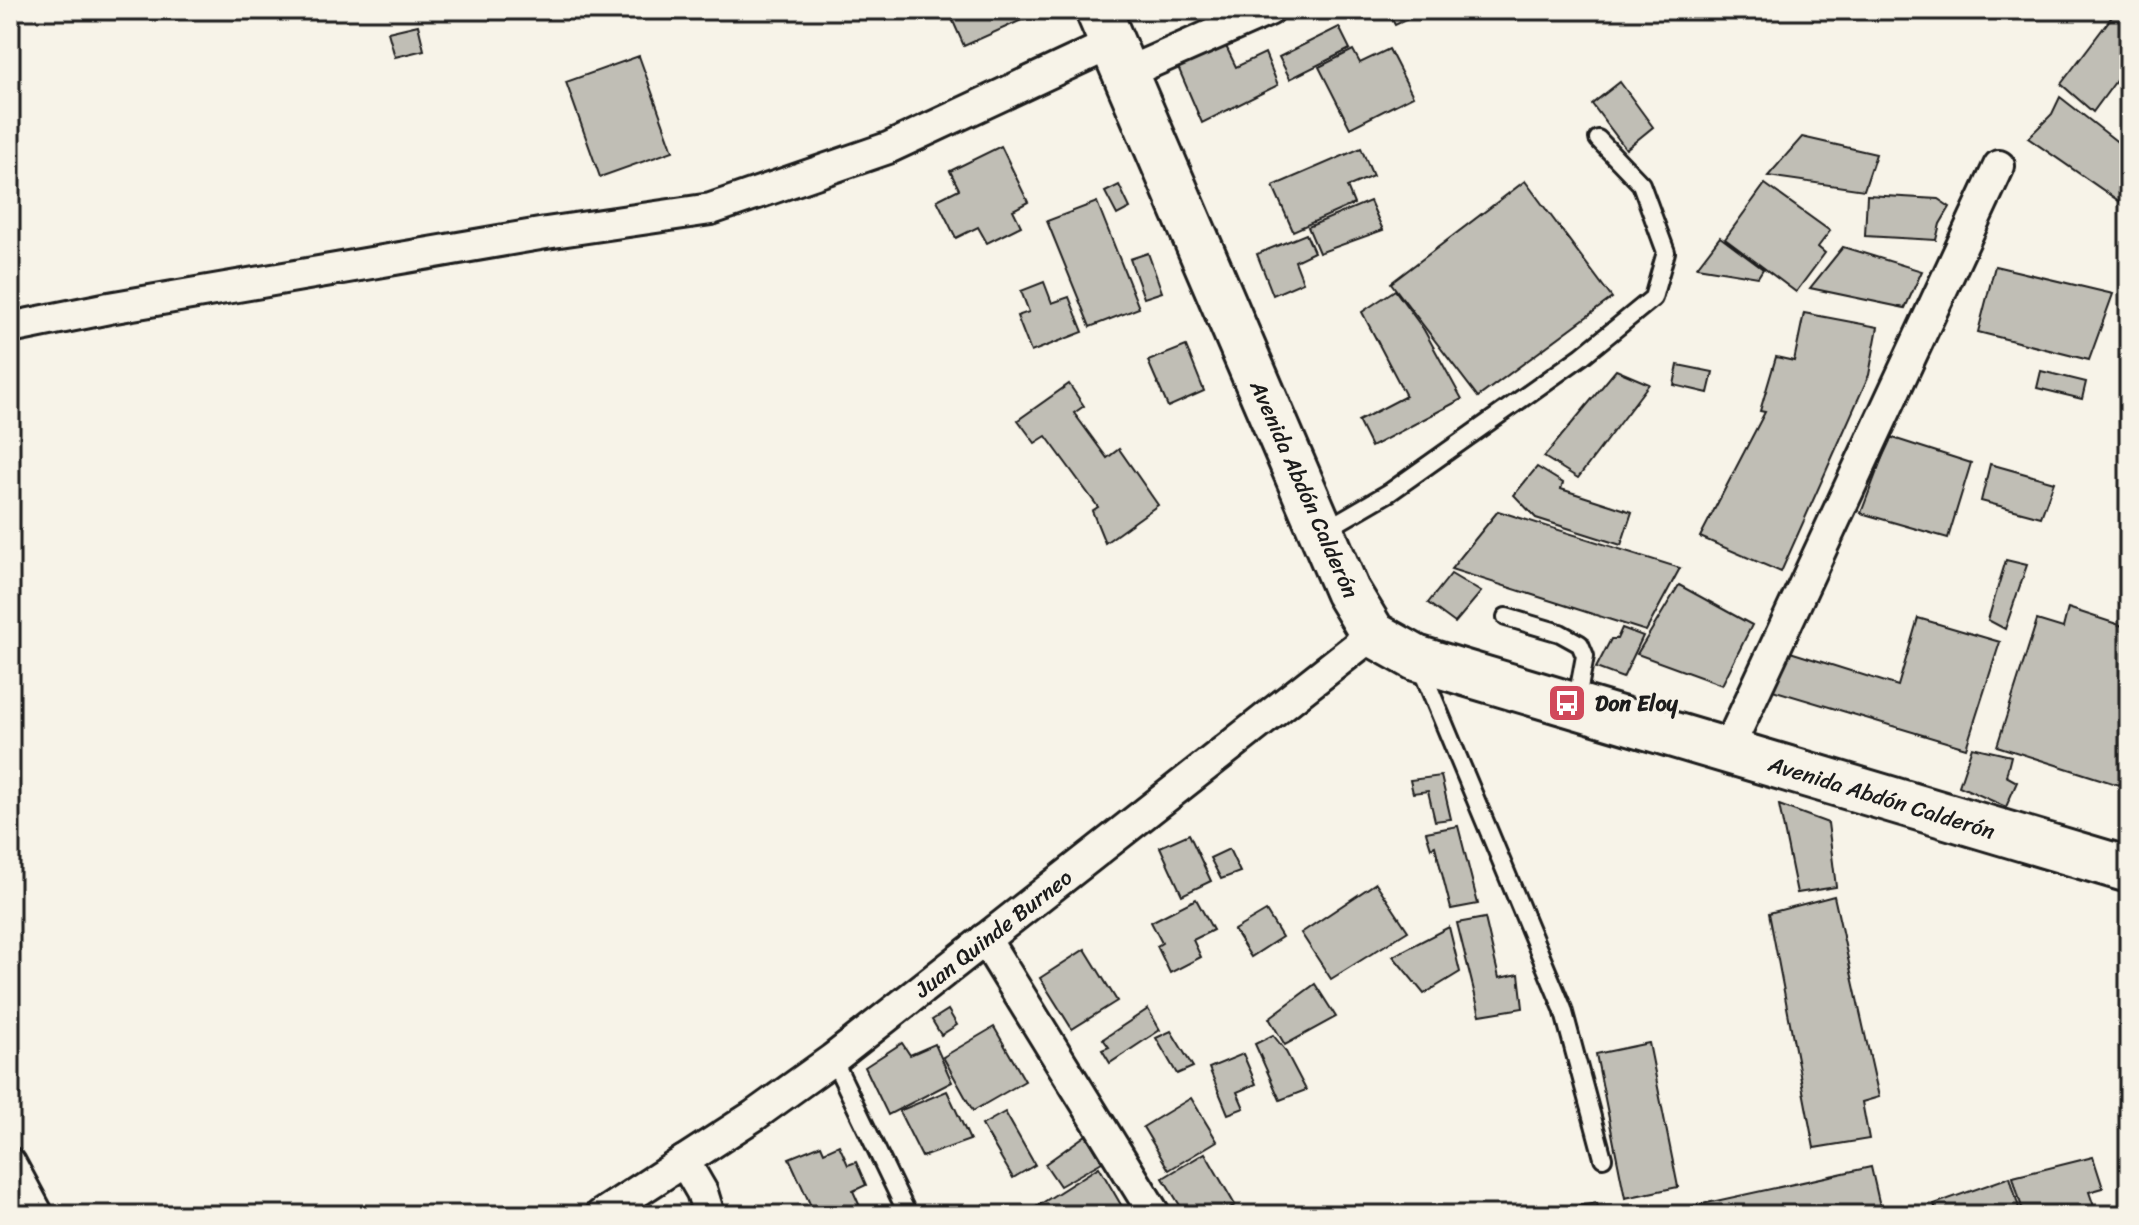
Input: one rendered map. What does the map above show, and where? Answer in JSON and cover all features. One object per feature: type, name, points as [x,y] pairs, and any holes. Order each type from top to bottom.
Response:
[{"type":"street","points":[[10,328],[109,308],[546,233],[711,209],[888,148],[1112,42],[1269,10]]},
{"type":"street","name":"Avenida Abdón Calderón","points":[[1112,42],[1347,591],[1373,634],[1416,658],[2129,870]]},
{"type":"street","points":[[1727,751],[1999,166]]},
{"type":"street","name":"Juan Quinde Burneo","points":[[601,1215],[833,1059],[1373,634]]},
{"type":"street","points":[[985,939],[1155,1215]]},
{"type":"street","points":[[684,1161],[702,1192],[709,1215]]},
{"type":"street","points":[[10,1163],[38,1215]]},
{"type":"lane","points":[[1322,532],[1390,492],[1582,356],[1653,298],[1666,252],[1641,184],[1598,139]]},
{"type":"lane","points":[[1506,617],[1560,633],[1580,644],[1585,656],[1576,705]]},
{"type":"lane","points":[[1416,658],[1563,1009],[1603,1158]]},
{"type":"lane","points":[[833,1059],[908,1215]]},
{"type":"building","points":[[948,10],[1020,10],[1024,19],[964,46]]},
{"type":"building","points":[[1387,10],[1427,10],[1395,25]]},
{"type":"building","points":[[2117,10],[2129,20],[2129,63],[2093,112],[2061,84]]},
{"type":"building","points":[[418,25],[424,50],[395,57],[388,32]]},
{"type":"building","points":[[1339,27],[1350,49],[1290,79],[1279,57]]},
{"type":"building","points":[[1222,38],[1236,67],[1265,53],[1278,85],[1202,123],[1175,60]]},
{"type":"building","points":[[1389,49],[1413,96],[1350,128],[1319,67],[1353,50],[1360,63]]},
{"type":"building","points":[[639,56],[673,151],[600,177],[566,82]]},
{"type":"building","points":[[1620,82],[1653,127],[1626,149],[1592,104]]},
{"type":"building","points":[[2060,97],[2129,151],[2129,208],[2028,138],[2052,114]]},
{"type":"building","points":[[1802,137],[1876,154],[1864,190],[1768,176]]},
{"type":"building","points":[[1001,146],[1028,202],[1013,210],[1021,226],[987,243],[978,227],[956,238],[937,200],[959,189],[950,171]]},
{"type":"building","points":[[1361,148],[1373,176],[1347,187],[1354,204],[1293,231],[1273,186]]},
{"type":"building","points":[[1525,181],[1612,298],[1478,397],[1391,283]]},
{"type":"building","points":[[1765,184],[1830,231],[1818,247],[1825,253],[1796,292],[1725,239]]},
{"type":"building","points":[[1119,185],[1130,208],[1117,215],[1105,192]]},
{"type":"building","points":[[1867,195],[1938,199],[1950,207],[1940,224],[1936,240],[1865,236]]},
{"type":"building","points":[[1370,201],[1383,230],[1319,253],[1308,227]]},
{"type":"building","points":[[1097,202],[1139,308],[1090,327],[1047,221]]},
{"type":"building","points":[[1306,234],[1314,252],[1295,261],[1303,282],[1273,295],[1257,254]]},
{"type":"building","points":[[1720,237],[1763,269],[1758,277],[1697,267]]},
{"type":"building","points":[[1843,247],[1922,271],[1905,308],[1810,288]]},
{"type":"building","points":[[1148,253],[1162,292],[1144,298],[1130,259]]},
{"type":"building","points":[[1995,266],[2113,294],[2089,360],[1978,332]]},
{"type":"building","points":[[1044,282],[1052,303],[1069,297],[1083,332],[1031,352],[1017,316],[1029,312],[1021,291]]},
{"type":"building","points":[[1395,290],[1424,330],[1462,399],[1371,447],[1358,421],[1406,396],[1362,312]]},
{"type":"building","points":[[1804,313],[1878,327],[1869,375],[1781,572],[1700,537],[1765,412],[1760,411],[1776,357],[1794,361]]},
{"type":"building","points":[[1186,346],[1204,391],[1168,407],[1148,361]]},
{"type":"building","points":[[1678,365],[1713,372],[1708,393],[1674,385]]},
{"type":"building","points":[[1616,370],[1649,384],[1578,478],[1544,457]]},
{"type":"building","points":[[2041,371],[2086,382],[2082,399],[2037,388]]},
{"type":"building","points":[[1069,384],[1084,406],[1074,413],[1107,458],[1119,449],[1158,505],[1105,543],[1092,511],[1098,507],[1046,436],[1035,443],[1018,420]]},
{"type":"building","points":[[1890,437],[1971,463],[1948,538],[1861,513]]},
{"type":"building","points":[[1990,464],[2054,482],[2041,517],[1981,501]]},
{"type":"building","points":[[1537,467],[1563,483],[1561,489],[1632,512],[1621,545],[1536,518],[1514,495]]},
{"type":"building","points":[[1498,511],[1680,568],[1646,631],[1451,569]]},
{"type":"building","points":[[2006,560],[2027,565],[2005,629],[1988,620]]},
{"type":"building","points":[[1451,574],[1481,592],[1455,623],[1428,603]]},
{"type":"building","points":[[1679,585],[1752,625],[1722,685],[1637,654]]},
{"type":"building","points":[[2068,608],[2129,628],[2129,773],[2125,787],[1997,746],[2037,620],[2063,628]]},
{"type":"building","points":[[1918,618],[2000,642],[1966,748],[1769,689],[1787,651],[1898,686]]},
{"type":"building","points":[[1622,628],[1643,636],[1623,678],[1596,668],[1611,639],[1617,639]]},
{"type":"building","points":[[1972,747],[2011,756],[2006,776],[2017,782],[2006,807],[1959,786]]},
{"type":"building","points":[[1441,776],[1451,819],[1435,821],[1428,791],[1413,793],[1410,780]]},
{"type":"building","points":[[1779,805],[1828,823],[1836,887],[1797,893]]},
{"type":"building","points":[[1458,826],[1478,904],[1451,909],[1435,846],[1431,848],[1426,832]]},
{"type":"building","points":[[1189,834],[1211,881],[1182,895],[1160,847]]},
{"type":"building","points":[[1229,849],[1240,872],[1221,879],[1210,858]]},
{"type":"building","points":[[1376,883],[1408,931],[1331,979],[1301,933]]},
{"type":"building","points":[[1834,896],[1879,1097],[1862,1102],[1869,1139],[1814,1148],[1769,913]]},
{"type":"building","points":[[1196,899],[1213,930],[1193,940],[1201,957],[1170,973],[1157,946],[1162,943],[1151,922]]},
{"type":"building","points":[[1266,911],[1282,937],[1251,957],[1234,930]]},
{"type":"building","points":[[1485,918],[1499,978],[1519,974],[1523,1008],[1480,1015],[1457,923]]},
{"type":"building","points":[[1449,927],[1460,972],[1424,994],[1393,956]]},
{"type":"building","points":[[1085,949],[1117,1001],[1072,1029],[1040,978]]},
{"type":"building","points":[[1315,984],[1336,1017],[1285,1045],[1269,1018]]},
{"type":"building","points":[[1148,1009],[1160,1030],[1110,1063],[1102,1050],[1109,1047],[1103,1039]]},
{"type":"building","points":[[948,1010],[957,1025],[941,1035],[932,1020]]},
{"type":"building","points":[[994,1027],[1025,1081],[973,1111],[943,1057]]},
{"type":"building","points":[[1171,1031],[1193,1067],[1177,1074],[1156,1038]]},
{"type":"building","points":[[1273,1035],[1285,1050],[1306,1090],[1280,1100],[1255,1044]]},
{"type":"building","points":[[902,1043],[910,1055],[935,1044],[952,1082],[888,1115],[865,1067]]},
{"type":"building","points":[[1649,1043],[1678,1187],[1625,1198],[1596,1054]]},
{"type":"building","points":[[1243,1054],[1256,1084],[1237,1092],[1244,1108],[1228,1114],[1209,1068]]},
{"type":"building","points":[[947,1091],[970,1140],[922,1157],[899,1111]]},
{"type":"building","points":[[1191,1098],[1217,1141],[1169,1170],[1143,1127]]},
{"type":"building","points":[[1005,1112],[1035,1165],[1013,1178],[982,1125]]},
{"type":"building","points":[[1086,1135],[1102,1162],[1060,1186],[1045,1164]]},
{"type":"building","points":[[821,1145],[824,1152],[839,1145],[848,1165],[856,1162],[866,1185],[853,1191],[862,1211],[851,1215],[815,1215],[789,1158]]},
{"type":"building","points":[[1205,1153],[1235,1205],[1218,1215],[1186,1215],[1163,1178]]},
{"type":"building","points":[[2093,1157],[2103,1188],[2089,1192],[2097,1215],[2024,1215],[2013,1177]]},
{"type":"building","points":[[1099,1167],[1127,1215],[1030,1215],[1028,1212]]},
{"type":"building","points":[[1871,1167],[1882,1215],[1652,1215]]},
{"type":"building","points":[[2010,1177],[2021,1215],[1938,1215],[1934,1204]]},
{"type":"building","points":[[1597,1203],[1600,1215],[1530,1213]]},
{"type":"place","name":"Don Eloy","points":[[1567,703]]}]
